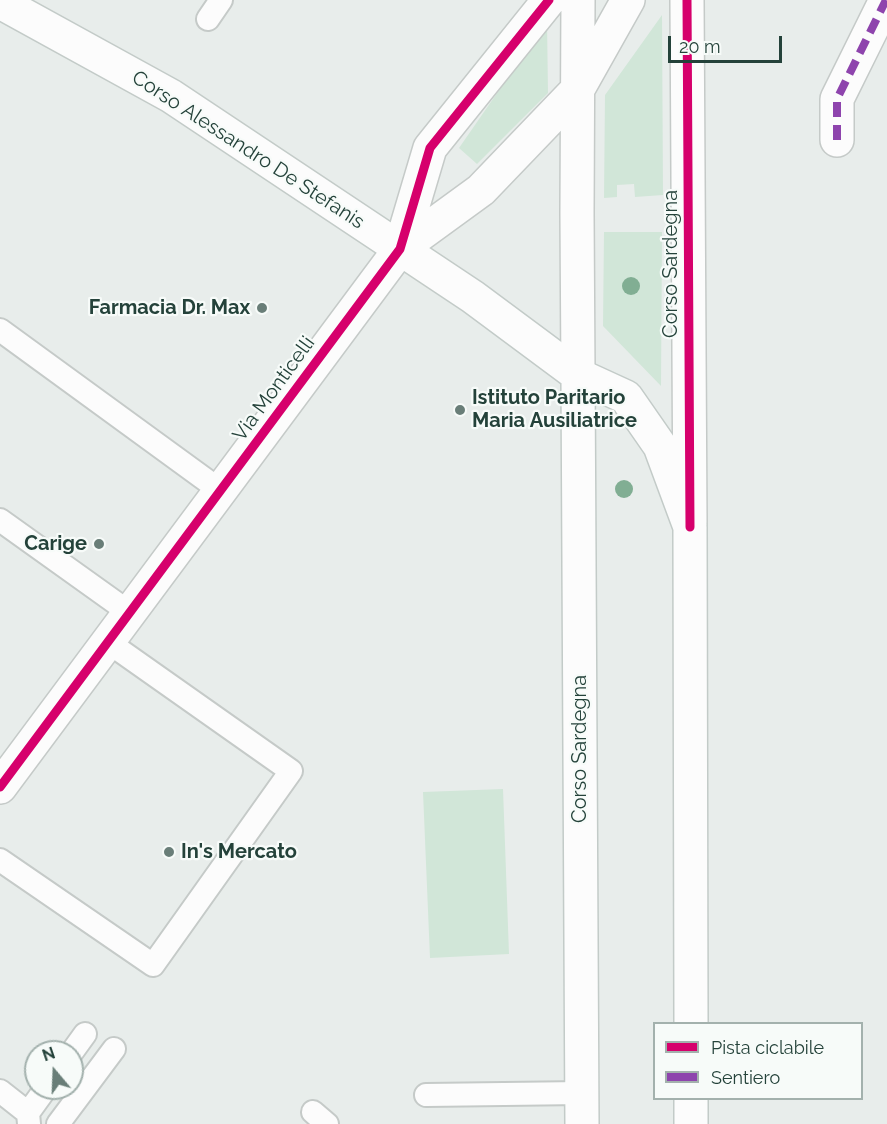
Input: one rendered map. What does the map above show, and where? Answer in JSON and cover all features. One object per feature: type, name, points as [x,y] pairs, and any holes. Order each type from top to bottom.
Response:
[{"type":"street","name":"Via Monticelli","points":[[0,787],[400,249],[430,148],[549,0]]},
{"type":"street","points":[[578,0],[578,375]]},
{"type":"street","points":[[400,249],[481,190],[578,89],[628,0]]},
{"type":"street","name":"Corso Sardegna","points":[[687,0],[691,1022]]},
{"type":"street","points":[[837,140],[837,99],[886,0]]},
{"type":"street","name":"Corso Alessandro De Stefanis","points":[[0,2],[171,96],[400,249]]},
{"type":"street","name":"Corso Sardegna","points":[[400,249],[473,297],[578,375],[626,397],[660,446],[690,527]]},
{"type":"street","name":"Corso Sardegna","points":[[578,375],[582,1108]]},
{"type":"street","points":[[691,1100],[691,1124]]},
{"type":"lane","points":[[208,19],[222,0]]},
{"type":"lane","points":[[0,330],[221,491]]},
{"type":"lane","points":[[0,520],[130,613]]},
{"type":"lane","points":[[0,860],[153,965],[291,771],[108,642]]},
{"type":"lane","points":[[81,1040],[85,1034]]},
{"type":"lane","points":[[58,1124],[114,1049]]},
{"type":"lane","points":[[0,1091],[28,1118],[39,1100]]},
{"type":"lane","points":[[426,1095],[582,1108]]},
{"type":"green space","points":[[662,15],[663,195],[635,197],[634,184],[617,185],[617,197],[604,198],[605,95]]},
{"type":"green space","points":[[547,21],[548,93],[477,164],[459,148]]},
{"type":"green space","points":[[604,232],[662,232],[661,386],[603,326]]},
{"type":"green space","points":[[503,789],[509,954],[430,958],[423,792]]},
{"type":"marked path","points":[[837,140],[837,99],[886,0]]},
{"type":"cycle path","points":[[0,787],[400,249],[430,148],[549,0]]},
{"type":"cycle path","points":[[687,0],[690,527]]},
{"type":"place","name":"Farmacia Dr. Max","points":[[262,308]]},
{"type":"place","name":"Istituto Paritario Maria Ausiliatrice","points":[[460,410]]},
{"type":"place","name":"Carige","points":[[99,544]]},
{"type":"place","name":"In's Mercato","points":[[169,852]]}]
